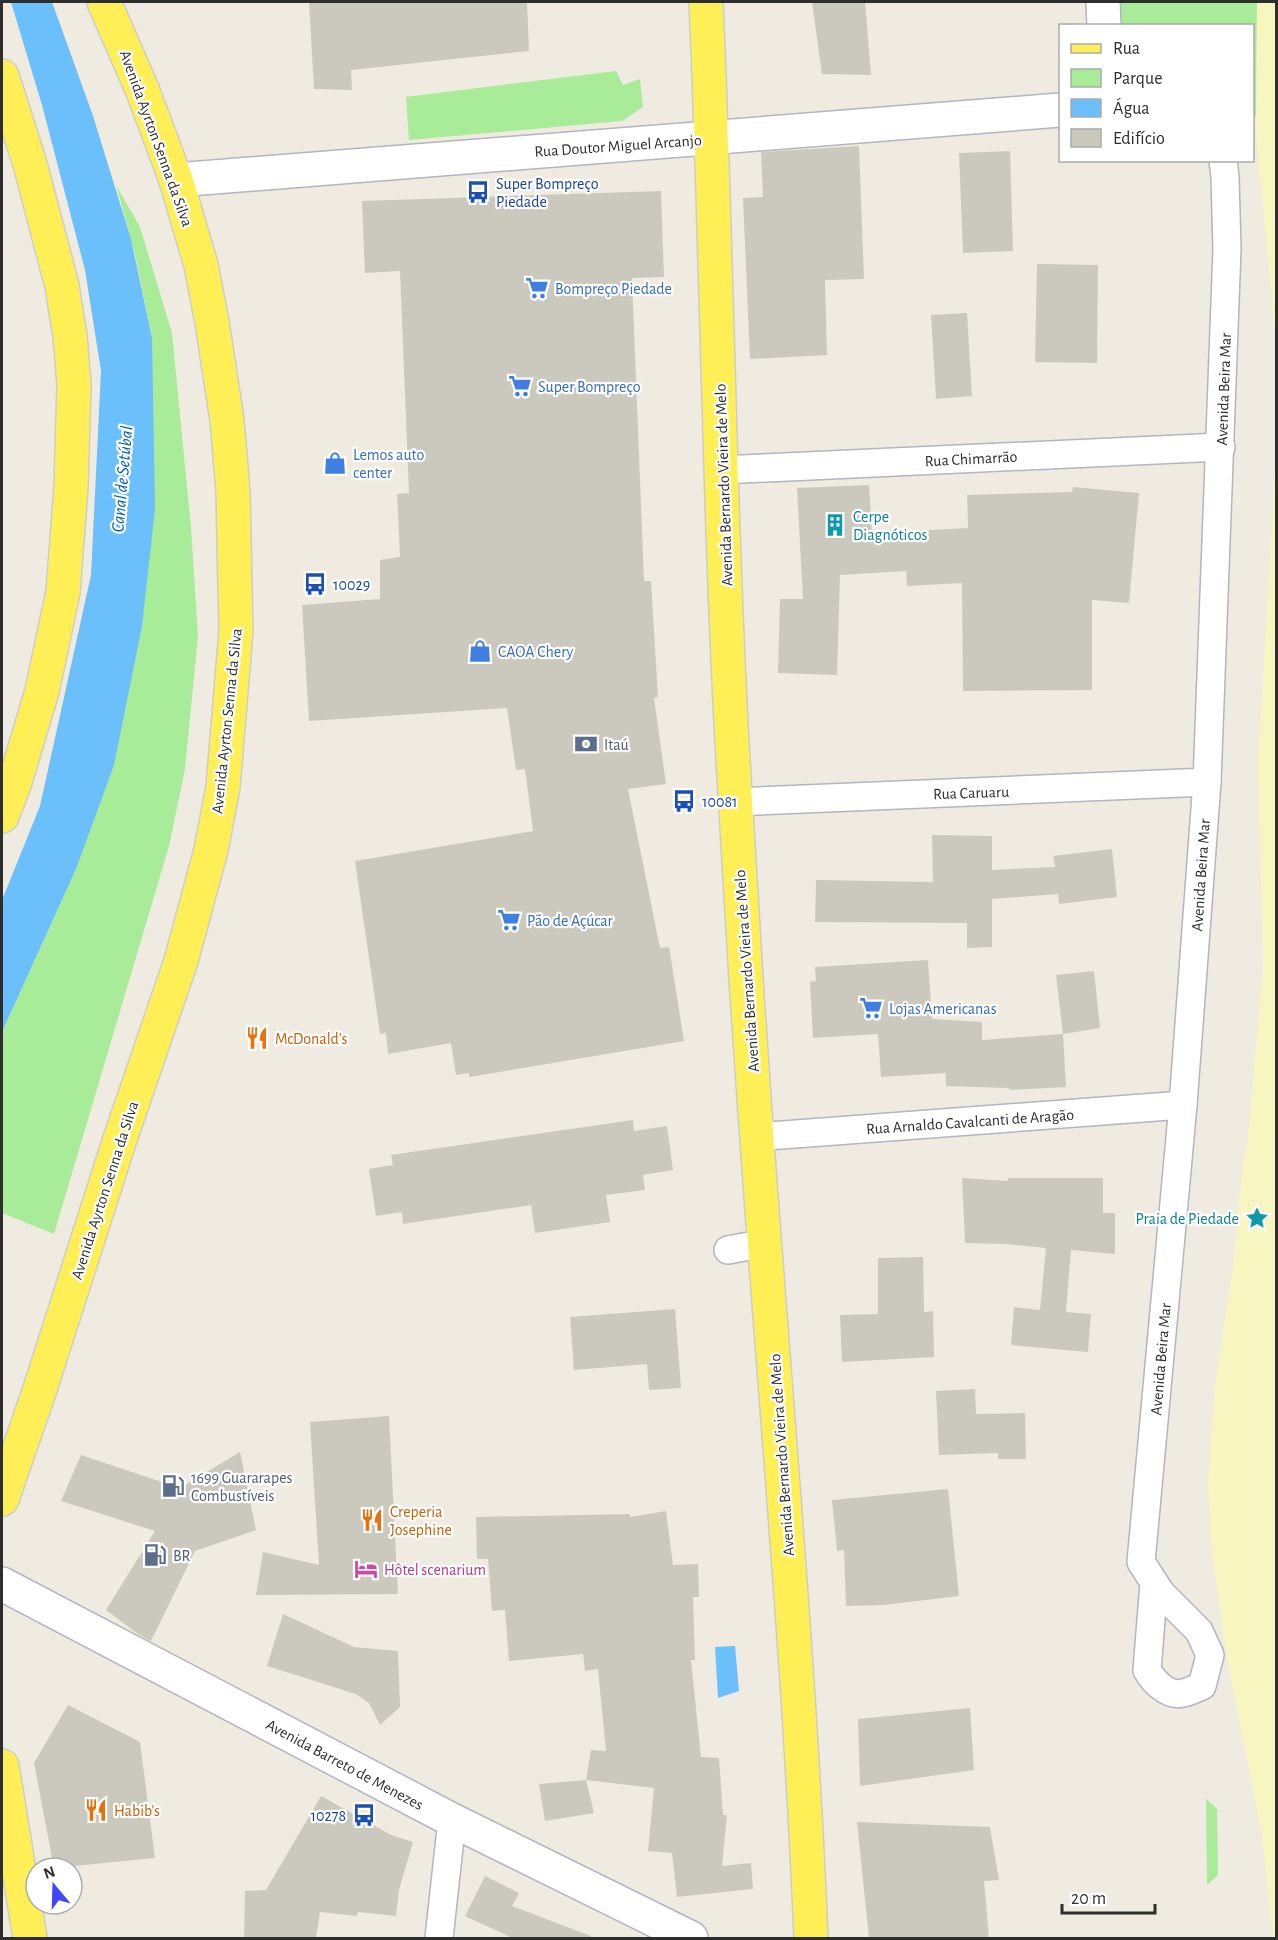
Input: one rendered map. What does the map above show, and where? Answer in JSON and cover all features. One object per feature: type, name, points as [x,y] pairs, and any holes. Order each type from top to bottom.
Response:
[{"type":"main road","name":"Avenida Ayrton Senna da Silva","points":[[2,1499],[181,961],[211,850],[223,787],[236,631],[233,491],[227,420],[201,265],[176,180],[142,89],[104,2]]},
{"type":"main road","name":"Avenida Bernardo Vieira de Melo","points":[[706,2],[721,470],[735,802],[756,1137],[793,1615],[811,1938]]},
{"type":"main road","points":[[1103,2],[1104,24]]},
{"type":"main road","points":[[2,76],[30,164],[56,260],[70,336],[74,384],[71,487],[63,592],[42,691],[14,785],[2,816]]},
{"type":"main road","name":"Rua Doutor Miguel Arcanjo","points":[[176,180],[1059,110]]},
{"type":"main road","name":"Avenida Barreto de Menezes","points":[[2,1584],[452,1820],[691,1938]]},
{"type":"main road","points":[[2,1766],[30,1938]]},
{"type":"street","name":"Avenida Beira Mar","points":[[1154,1583],[1141,1562],[1184,1105],[1207,782],[1227,249],[1223,162]]},
{"type":"street","name":"Rua Chimarrão","points":[[721,470],[1221,447]]},
{"type":"street","name":"Rua Caruaru","points":[[735,802],[1207,782]]},
{"type":"street","name":"Rua Arnaldo Cavalcanti de Aragão","points":[[756,1137],[1184,1105]]},
{"type":"street","points":[[728,1250],[765,1243]]},
{"type":"street","points":[[439,1938],[452,1820]]},
{"type":"green space","points":[[1115,2],[1257,2],[1256,116],[1254,116],[1254,24],[1116,24]]},
{"type":"green space","points":[[616,71],[623,85],[640,79],[643,107],[622,121],[409,140],[406,97]]},
{"type":"green space","points":[[116,185],[140,227],[172,333],[191,528],[198,636],[185,769],[169,846],[54,1234],[2,1213],[2,1032],[76,869],[152,338],[135,254]]},
{"type":"green space","points":[[1206,1799],[1217,1809],[1218,1875],[1207,1885]]},
{"type":"sand","points":[[1257,2],[1276,2],[1276,341],[1256,136]]},
{"type":"sand","name":"Praia de Piedade","points":[[1276,453],[1276,1938],[1273,1938],[1262,1835],[1226,1653],[1211,1544],[1208,1482],[1215,1384],[1233,1265],[1242,1172],[1249,1129],[1263,965],[1258,763]]},
{"type":"water","name":"Canal de Setúbal","points":[[11,2],[52,2],[93,116],[131,239],[152,338],[155,509],[142,626],[114,765],[76,869],[2,1032],[2,900],[40,806],[91,575],[101,371],[85,270],[42,105]]},
{"type":"water","points":[[735,1646],[739,1691],[718,1698],[715,1647]]},
{"type":"building","points":[[309,2],[527,2],[529,51],[351,70],[352,90],[314,89]]},
{"type":"building","points":[[812,2],[865,2],[871,75],[822,74]]},
{"type":"building","points":[[859,146],[864,279],[825,280],[827,355],[750,359],[743,198],[763,197],[761,152]]},
{"type":"building","points":[[1010,151],[1013,251],[963,253],[959,153]]},
{"type":"building","points":[[661,191],[664,277],[632,278],[644,581],[651,581],[658,697],[654,698],[666,784],[628,789],[660,948],[669,947],[684,1041],[469,1077],[469,1073],[456,1075],[451,1043],[388,1054],[386,1033],[380,1034],[355,861],[533,831],[525,769],[516,770],[507,708],[309,721],[302,605],[380,599],[380,560],[400,557],[397,494],[409,493],[400,271],[365,273],[362,201]]},
{"type":"building","points":[[1037,264],[1098,265],[1097,363],[1035,362]]},
{"type":"building","points":[[967,313],[972,396],[936,399],[931,315]]},
{"type":"building","points":[[869,485],[872,533],[968,528],[967,495],[1072,492],[1073,487],[1139,493],[1129,603],[1092,600],[1092,690],[963,691],[962,583],[907,586],[906,571],[840,575],[837,675],[778,673],[780,599],[803,599],[797,488]]},
{"type":"building","points":[[932,835],[992,836],[992,870],[1055,867],[1053,856],[1112,849],[1117,897],[1059,904],[1058,894],[992,899],[992,947],[967,948],[967,923],[815,922],[816,880],[933,882]]},
{"type":"building","points":[[928,960],[932,1019],[982,1022],[982,1040],[1063,1034],[1066,1087],[1009,1090],[1009,1088],[946,1086],[946,1073],[881,1077],[878,1034],[813,1038],[810,982],[816,981],[815,967]]},
{"type":"building","points":[[1094,971],[1100,1028],[1063,1034],[1056,975]]},
{"type":"building","points":[[633,1120],[634,1131],[667,1126],[673,1170],[643,1175],[645,1190],[606,1195],[610,1222],[535,1233],[531,1205],[403,1224],[402,1212],[376,1216],[369,1169],[393,1165],[391,1155]]},
{"type":"building","points":[[962,1178],[1008,1181],[1008,1178],[1103,1178],[1103,1213],[1115,1213],[1115,1254],[1071,1250],[1066,1312],[1091,1314],[1088,1352],[1011,1345],[1014,1307],[1040,1310],[1046,1248],[965,1243]]},
{"type":"building","points":[[923,1257],[924,1312],[933,1311],[934,1357],[842,1362],[840,1315],[878,1314],[878,1258]]},
{"type":"building","points":[[675,1309],[681,1388],[649,1390],[647,1364],[574,1370],[570,1317]]},
{"type":"building","points":[[975,1389],[976,1414],[1025,1413],[1026,1459],[998,1459],[998,1453],[939,1455],[936,1391]]},
{"type":"building","points":[[389,1416],[398,1594],[256,1595],[263,1552],[319,1565],[310,1422]]},
{"type":"building","points":[[240,1452],[256,1530],[195,1551],[151,1641],[106,1610],[155,1531],[61,1501],[81,1455],[180,1488]]},
{"type":"building","points":[[948,1489],[959,1596],[884,1605],[846,1606],[844,1550],[837,1551],[832,1500]]},
{"type":"building","points":[[666,1511],[673,1565],[698,1564],[699,1597],[693,1597],[695,1660],[691,1660],[701,1757],[719,1758],[723,1815],[727,1815],[722,1866],[751,1863],[753,1889],[677,1897],[672,1853],[648,1851],[654,1788],[586,1780],[591,1750],[606,1751],[598,1669],[585,1671],[583,1654],[509,1661],[505,1610],[492,1611],[488,1559],[477,1559],[476,1517],[630,1514],[630,1517]]},
{"type":"building","points":[[283,1614],[354,1647],[398,1651],[400,1707],[380,1725],[369,1703],[356,1694],[267,1666]]},
{"type":"building","name":"Habib's","points":[[68,1705],[140,1742],[155,1858],[84,1865],[84,1856],[52,1856],[34,1763]]},
{"type":"building","points":[[970,1708],[974,1770],[860,1786],[858,1719]]},
{"type":"building","points":[[586,1780],[594,1813],[545,1821],[539,1784]]},
{"type":"building","points":[[321,1796],[391,1835],[413,1842],[399,1890],[396,1916],[358,1912],[357,1916],[320,1912],[316,1938],[244,1938],[245,1891],[266,1890]]},
{"type":"building","points":[[857,1822],[990,1827],[999,1880],[984,1881],[989,1938],[869,1938]]},
{"type":"building","points":[[485,1876],[519,1893],[512,1906],[591,1936],[591,1938],[512,1938],[465,1916]]},
{"type":"place","name":"Super Bompreço Piedade","points":[[478,192]]},
{"type":"place","name":"Bompreço Piedade","points":[[537,288]]},
{"type":"place","name":"Super Bompreço","points":[[520,386]]},
{"type":"place","name":"Lemos auto center","points":[[335,463]]},
{"type":"place","name":"Cerpe Diagnóticos","points":[[835,525]]},
{"type":"place","name":"10029","points":[[315,584]]},
{"type":"place","name":"CAOA Chery","points":[[480,651]]},
{"type":"place","name":"Itaú","points":[[586,744]]},
{"type":"place","name":"10081","points":[[684,801]]},
{"type":"place","name":"Pão de Açúcar","points":[[509,920]]},
{"type":"place","name":"Lojas Americanas","points":[[871,1008]]},
{"type":"place","name":"McDonald's","points":[[257,1038]]},
{"type":"place","name":"Praia de Piedade","points":[[1257,1218]]},
{"type":"place","name":"1699 Guararapes Combustíveis","points":[[173,1486]]},
{"type":"place","name":"Creperia Josephine","points":[[372,1520]]},
{"type":"place","name":"BR","points":[[155,1555]]},
{"type":"place","name":"Hôtel scenarium","points":[[366,1569]]},
{"type":"place","name":"Habib's","points":[[96,1810]]},
{"type":"place","name":"10278","points":[[364,1815]]}]
